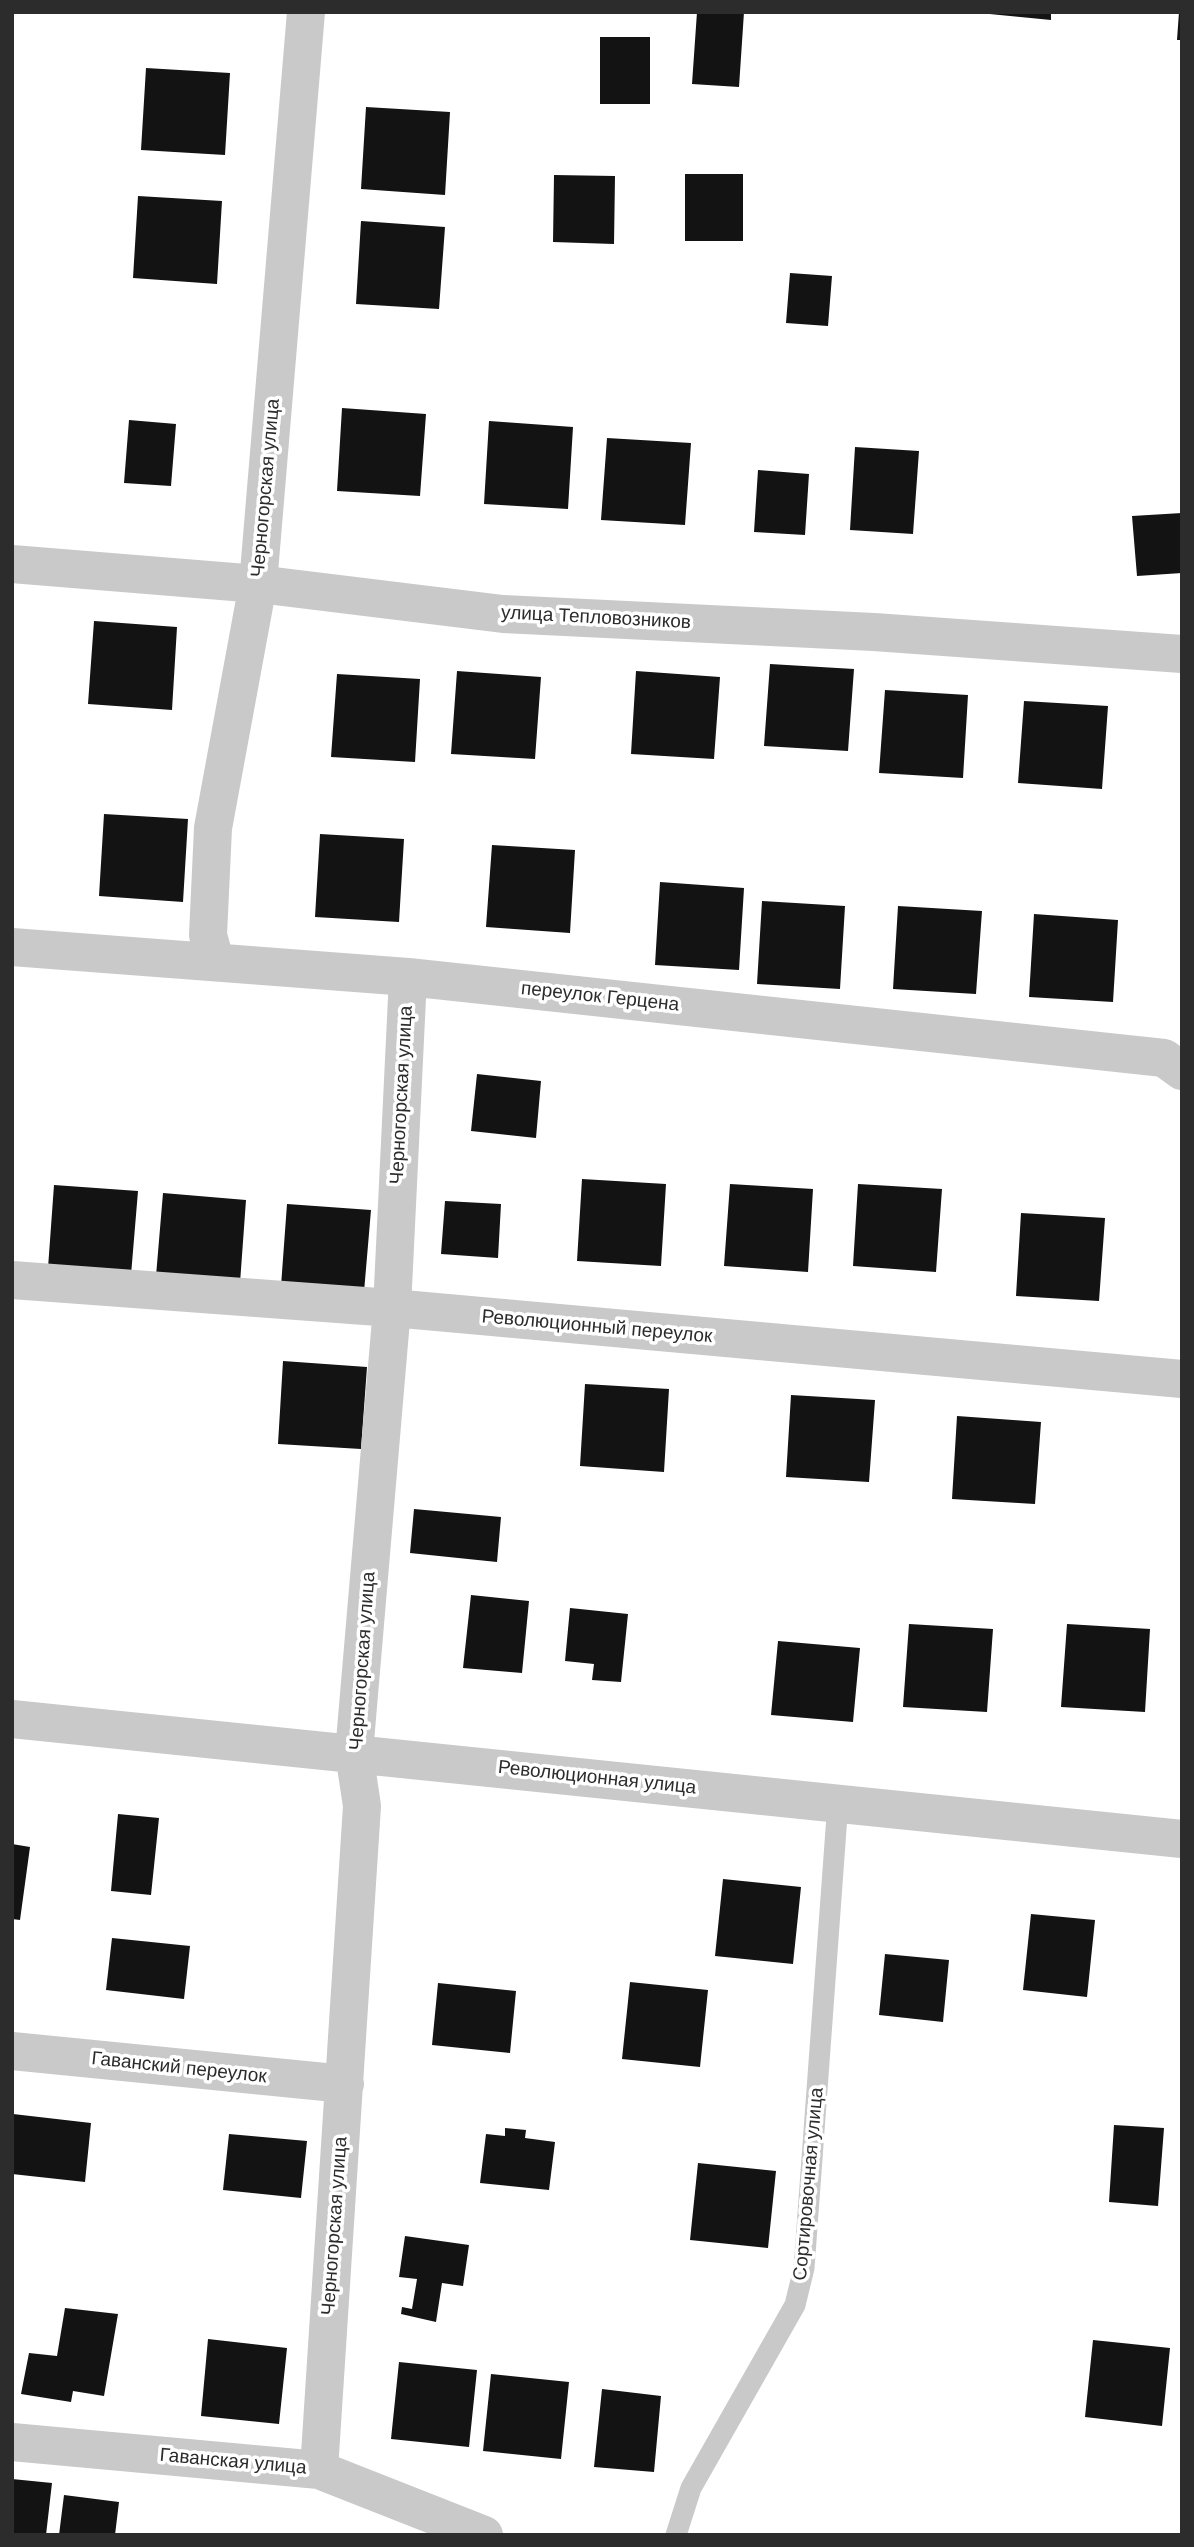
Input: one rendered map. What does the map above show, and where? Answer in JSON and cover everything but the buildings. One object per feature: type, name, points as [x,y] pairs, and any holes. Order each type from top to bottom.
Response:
[{"type":"street","name":"Черногорская улица","points":[[215,961],[208,934],[214,828],[258,584],[306,12]]},
{"type":"street","name":"улица Тепловозников","points":[[12,564],[258,584],[503,614],[874,632],[1182,654]]},
{"type":"street","name":"переулок Герцена","points":[[12,947],[408,977],[1164,1058],[1182,1071]]},
{"type":"street","name":"Черногорская улица","points":[[318,2470],[362,1806],[354,1753],[392,1308],[408,977]]},
{"type":"street","name":"Революционный переулок","points":[[12,1280],[392,1308],[1182,1379]]},
{"type":"street","name":"Революционная улица","points":[[12,1719],[1182,1839]]},
{"type":"street","name":"Гаванский переулок","points":[[12,2051],[345,2084]]},
{"type":"street","name":"Гаванская улица","points":[[12,2442],[318,2470],[484,2535]]},
{"type":"lane","name":"Сортировочная улица","points":[[676,2535],[691,2488],[795,2305],[804,2269],[838,1802]]}]
